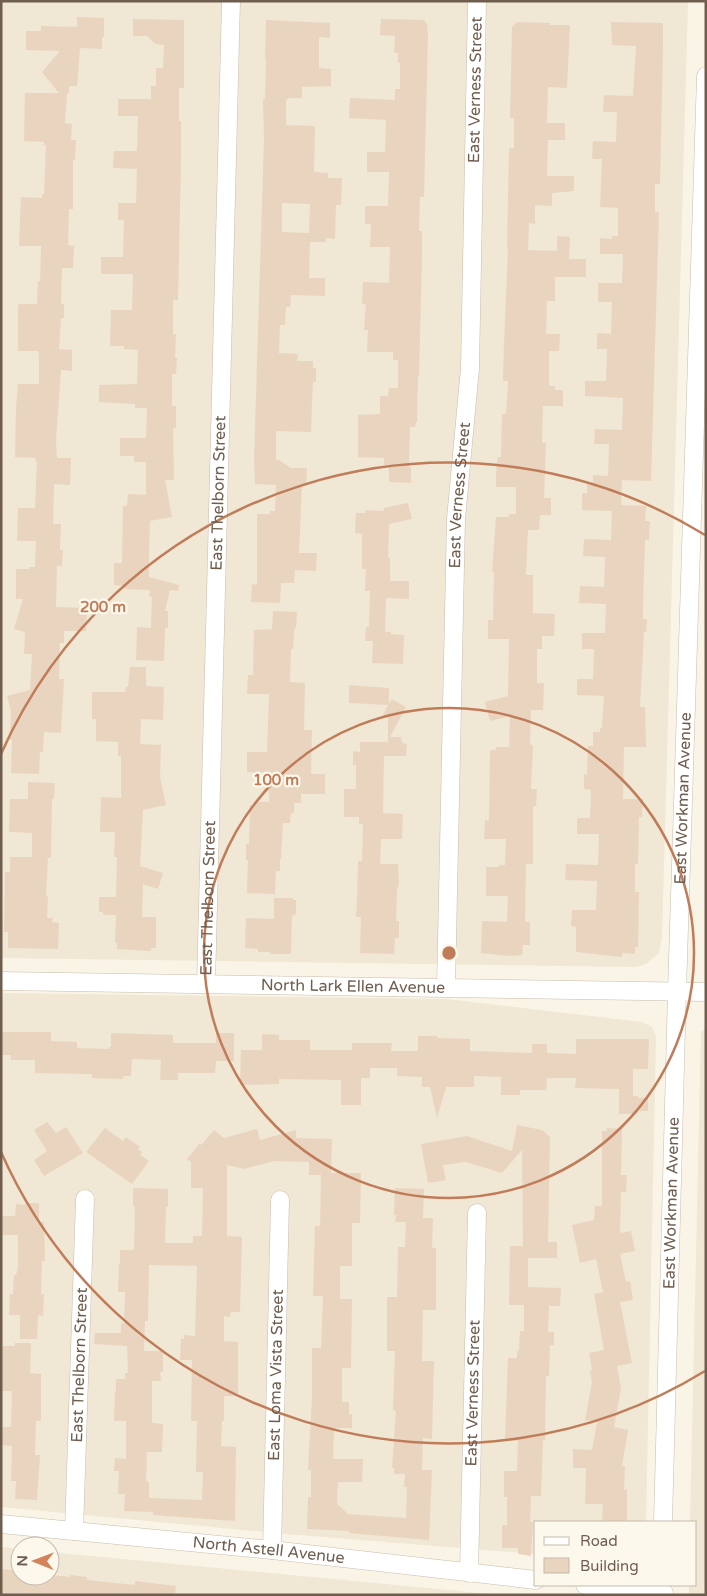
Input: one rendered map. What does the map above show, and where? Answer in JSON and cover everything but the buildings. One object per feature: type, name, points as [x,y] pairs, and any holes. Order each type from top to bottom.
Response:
[{"type":"street","name":"East Thelborn Street","points":[[206,984],[231,1]]},
{"type":"street","name":"East Verness Street","points":[[446,988],[456,520],[470,368],[478,1]]},
{"type":"street","name":"East Workman Avenue","points":[[664,1521],[677,991],[706,76]]},
{"type":"street","name":"North Lark Ellen Avenue","points":[[1,981],[706,992]]},
{"type":"street","name":"East Thelborn Street","points":[[74,1531],[85,1199]]},
{"type":"street","name":"East Loma Vista Street","points":[[272,1550],[280,1200]]},
{"type":"street","name":"East Verness Street","points":[[469,1572],[477,1213]]},
{"type":"street","name":"North Astell Avenue","points":[[1,1524],[272,1550],[534,1580]]},
{"type":"street","points":[[598,1586],[664,1591]]},
{"type":"shaded area","points":[[1,1],[688,1],[662,937],[659,953],[646,964],[637,967],[1,958]]},
{"type":"shaded area","points":[[1,993],[446,999],[642,1022],[652,1027],[656,1036],[646,1521],[534,1521],[534,1554],[274,1533],[1,1507]]},
{"type":"shaded area","points":[[706,1028],[706,1595],[689,1595],[689,1586],[697,1586],[697,1521],[690,1521],[701,1032]]},
{"type":"shaded area","points":[[1,1547],[10,1548],[10,1586],[60,1586],[60,1553],[500,1595],[1,1595]]}]
